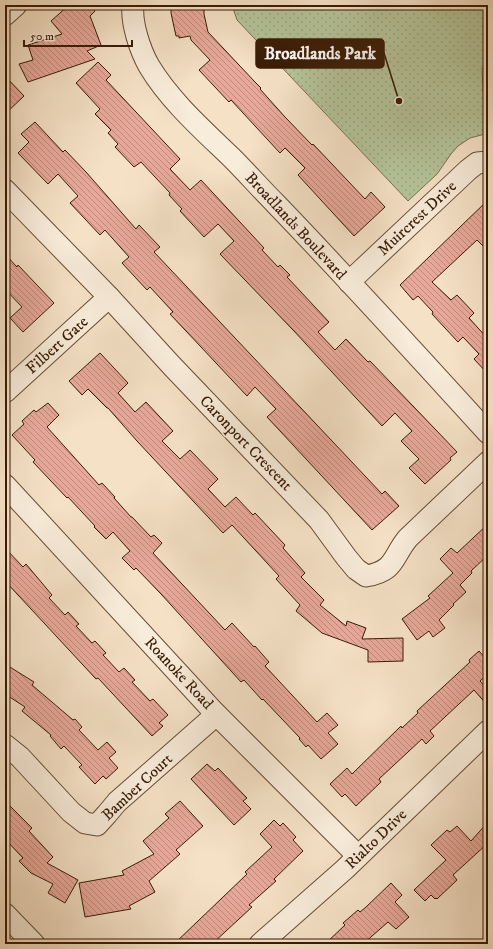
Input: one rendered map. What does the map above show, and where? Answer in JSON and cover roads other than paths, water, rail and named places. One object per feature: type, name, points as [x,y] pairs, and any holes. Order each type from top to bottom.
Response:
[{"type":"street","points":[[5,15],[16,5]]},
{"type":"street","name":"Broadlands Boulevard","points":[[133,5],[134,29],[137,40],[149,65],[168,92],[198,126],[238,165],[349,282],[488,433]]},
{"type":"street","name":"Muircrest Drive","points":[[349,282],[468,170],[477,163],[488,162]]},
{"type":"street","name":"Caronport Crescent","points":[[5,190],[109,297],[172,366],[319,520],[356,569],[366,576],[375,574],[392,564],[402,545],[408,538],[488,462]]},
{"type":"street","name":"Filbert Gate","points":[[5,392],[109,297]]},
{"type":"street","name":"Roanoke Road","points":[[5,485],[215,712],[358,856]]},
{"type":"street","name":"Bamber Court","points":[[5,744],[20,757],[71,812],[85,823],[97,825],[117,802],[208,722],[215,712]]},
{"type":"street","name":"Rialto Drive","points":[[260,944],[358,856],[488,731]]},
{"type":"street","points":[[5,914],[27,942]]},
{"type":"place","name":"Broadlands Park","points":[[399,101]]}]
